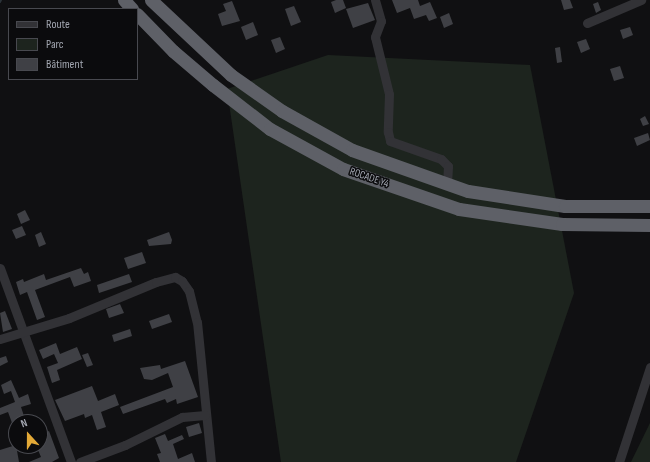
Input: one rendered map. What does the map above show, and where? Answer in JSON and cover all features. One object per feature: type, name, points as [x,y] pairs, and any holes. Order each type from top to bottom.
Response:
[{"type":"highway","points":[[124,0],[131,8]]},
{"type":"highway","name":"ROCADE Y4","points":[[151,0],[231,75],[282,111],[352,150],[468,191],[565,206],[650,206]]},
{"type":"highway","name":"ROCADE Y4","points":[[138,15],[173,50],[251,114],[270,128],[343,169],[460,209],[562,224],[650,225]]},
{"type":"street","points":[[375,0],[381,21],[375,37],[389,94],[388,132],[390,142],[441,159],[448,166],[447,184]]},
{"type":"street","points":[[587,23],[641,0]]},
{"type":"street","points":[[0,268],[71,462]]},
{"type":"street","points":[[0,339],[24,333],[69,318],[120,295],[175,277],[182,281],[189,292],[197,322],[205,415],[211,462]]},
{"type":"street","points":[[619,462],[650,367]]},
{"type":"street","points":[[80,462],[125,445],[182,417],[205,415]]},
{"type":"green space","points":[[328,55],[530,65],[574,293],[516,462],[281,462],[227,89]]},
{"type":"green space","points":[[650,423],[650,462],[631,462]]},
{"type":"building","points":[[343,0],[346,8],[335,13],[331,2]]},
{"type":"building","points":[[392,0],[418,0],[420,6],[430,2],[437,18],[429,21],[426,15],[414,19],[410,8],[397,13]]},
{"type":"building","points":[[561,0],[570,0],[573,8],[564,10]]},
{"type":"building","points":[[232,1],[240,21],[222,26],[218,14],[226,11],[223,4]]},
{"type":"building","points":[[598,2],[601,10],[596,13],[593,4]]},
{"type":"building","points":[[368,3],[375,20],[353,28],[346,9]]},
{"type":"building","points":[[294,6],[301,22],[291,26],[285,9]]},
{"type":"building","points":[[449,13],[453,24],[444,28],[440,17]]},
{"type":"building","points":[[253,22],[258,35],[246,40],[241,27]]},
{"type":"building","points":[[630,27],[633,35],[623,39],[620,30]]},
{"type":"building","points":[[280,37],[285,49],[276,53],[271,40]]},
{"type":"building","points":[[586,39],[590,49],[581,53],[577,42]]},
{"type":"building","points":[[560,47],[562,62],[557,63],[555,48]]},
{"type":"building","points":[[620,66],[624,78],[614,81],[610,69]]},
{"type":"building","points":[[645,116],[649,124],[643,126],[640,119]]},
{"type":"building","points":[[648,133],[650,140],[637,146],[634,138]]},
{"type":"building","points":[[25,210],[30,220],[21,224],[17,214]]},
{"type":"building","points":[[22,226],[26,235],[16,239],[12,230]]},
{"type":"building","points":[[41,232],[46,244],[39,247],[35,235]]},
{"type":"building","points":[[169,232],[172,240],[171,244],[149,246],[147,240]]},
{"type":"building","points":[[142,252],[146,263],[128,269],[124,258]]},
{"type":"building","points":[[81,268],[84,274],[88,272],[91,281],[74,287],[70,277],[35,290],[45,317],[37,320],[27,292],[20,295],[16,282],[23,279],[24,282],[44,274],[46,280]]},
{"type":"building","points":[[129,274],[132,282],[99,293],[97,285]]},
{"type":"building","points":[[120,304],[124,313],[109,318],[106,309]]},
{"type":"building","points":[[5,311],[12,329],[3,332],[0,313]]},
{"type":"building","points":[[169,314],[172,322],[152,329],[149,321]]},
{"type":"building","points":[[130,329],[132,336],[114,342],[112,335]]},
{"type":"building","points":[[56,343],[60,354],[77,347],[82,359],[57,370],[60,380],[52,383],[47,367],[58,363],[54,354],[43,359],[39,350]]},
{"type":"building","points":[[88,353],[93,365],[87,367],[82,355]]},
{"type":"building","points":[[6,356],[8,362],[0,366],[0,358]]},
{"type":"building","points":[[185,361],[198,397],[177,404],[176,399],[167,403],[165,399],[123,414],[120,407],[173,387],[168,373],[152,380],[144,379],[140,368],[160,365],[161,369]]},
{"type":"building","points":[[11,380],[19,398],[28,394],[31,404],[21,407],[23,414],[9,414],[8,412],[0,415],[0,408],[15,402],[11,391],[4,394],[1,385]]},
{"type":"building","points":[[92,386],[98,401],[115,394],[119,405],[101,412],[106,427],[97,430],[92,415],[85,418],[84,414],[65,421],[55,400]]},
{"type":"building","points":[[199,423],[202,433],[189,437],[186,427]]},
{"type":"building","points":[[48,431],[59,458],[52,462],[29,462],[41,457],[40,454],[48,454]]},
{"type":"building","points":[[165,434],[168,441],[182,435],[184,439],[173,444],[178,459],[192,453],[195,462],[160,462],[157,454],[161,453],[155,438]]},
{"type":"building","points":[[8,448],[8,454],[18,454],[19,462],[0,462],[0,450]]}]
